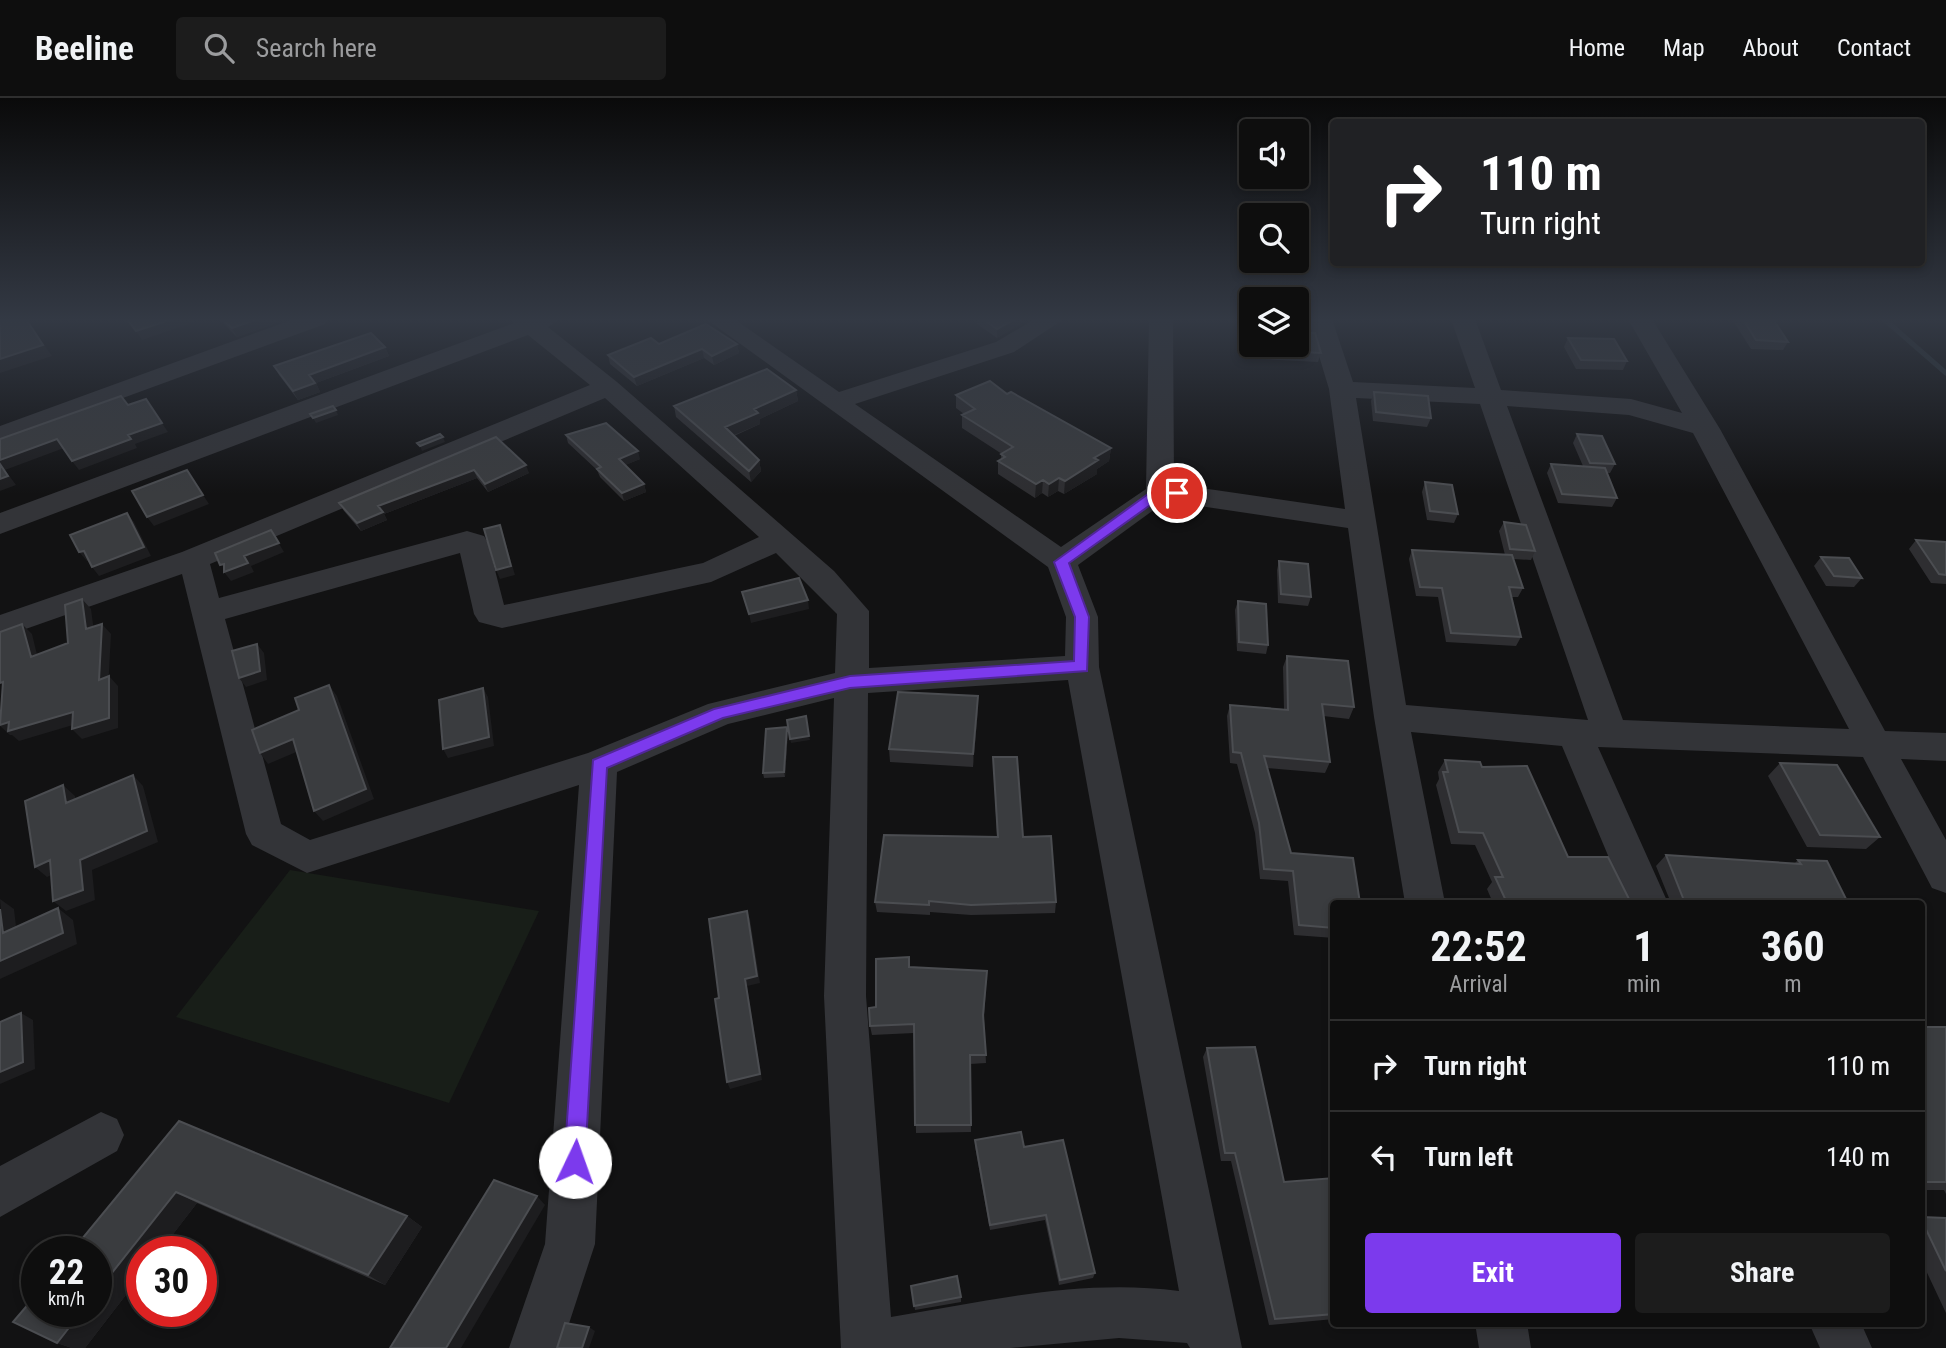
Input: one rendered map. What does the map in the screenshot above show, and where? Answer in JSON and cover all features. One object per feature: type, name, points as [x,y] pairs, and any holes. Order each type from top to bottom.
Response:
[{"type":"street","points":[[0,435],[158,377]]},
{"type":"street","points":[[0,524],[386,377]]},
{"type":"street","points":[[597,377],[823,578],[853,611],[845,996],[867,1347],[1057,1318],[1117,1312],[1166,1314],[1213,1334]]},
{"type":"street","points":[[800,377],[1061,562],[1082,617],[1082,667],[1213,1334]]},
{"type":"street","points":[[835,402],[911,377]]},
{"type":"street","points":[[1160,492],[1161,377]]},
{"type":"street","points":[[1339,377],[1391,717],[1424,900]]},
{"type":"street","points":[[1485,377],[1592,734],[1647,900]]},
{"type":"street","points":[[1676,377],[1707,429],[1872,743],[1946,876]]},
{"type":"street","points":[[0,627],[193,559],[608,387]]},
{"type":"street","points":[[1342,388],[1492,395],[1631,407],[1707,429]]},
{"type":"street","points":[[1061,562],[1160,492],[1194,494],[1362,521]]},
{"type":"street","points":[[209,612],[467,541],[474,543],[490,614],[502,617],[711,572],[778,540]]},
{"type":"street","points":[[193,559],[265,834],[307,857],[599,764],[720,713],[850,682],[1082,667]]},
{"type":"street","points":[[1391,717],[1592,734],[1946,747]]},
{"type":"street","points":[[535,1348],[570,1244],[599,764]]},
{"type":"street","points":[[0,1193],[101,1135]]},
{"type":"street","points":[[1502,1327],[1505,1348]]},
{"type":"street","points":[[1837,1327],[1846,1348]]},
{"type":"shaded area","points":[[290,870],[539,911],[449,1103],[176,1017]]},
{"type":"building","points":[[283,377],[311,377],[315,383],[293,391]]},
{"type":"building","points":[[746,377],[779,377],[796,390],[754,409],[758,413],[725,427],[759,460],[749,471],[674,406]]},
{"type":"building","points":[[990,381],[1007,394],[1011,392],[1111,448],[1094,458],[1098,460],[1065,481],[1059,478],[1049,484],[1043,480],[1036,484],[998,461],[1005,457],[1001,454],[1013,447],[962,415],[975,409],[956,395]]},
{"type":"building","points":[[1374,392],[1428,396],[1431,418],[1376,412]]},
{"type":"building","points":[[121,396],[128,405],[146,399],[162,423],[128,435],[131,439],[72,461],[57,439],[0,460],[0,439]]},
{"type":"building","points":[[333,406],[336,410],[313,418],[310,414]]},
{"type":"building","points":[[606,423],[638,451],[619,459],[644,484],[622,493],[597,469],[601,467],[566,435]]},
{"type":"building","points":[[440,434],[443,437],[420,446],[417,443]]},
{"type":"building","points":[[1577,434],[1602,436],[1615,464],[1590,463]]},
{"type":"building","points":[[496,437],[526,465],[485,484],[474,470],[378,506],[383,512],[357,523],[339,503]]},
{"type":"building","points":[[0,464],[8,476],[0,479]]},
{"type":"building","points":[[1551,464],[1605,468],[1617,498],[1562,494]]},
{"type":"building","points":[[187,470],[203,495],[147,517],[132,491]]},
{"type":"building","points":[[1425,482],[1452,485],[1458,514],[1430,511]]},
{"type":"building","points":[[127,513],[144,547],[92,567],[84,551],[79,552],[70,535]]},
{"type":"building","points":[[1504,522],[1526,525],[1535,551],[1510,549]]},
{"type":"building","points":[[500,525],[511,566],[496,570],[484,529]]},
{"type":"building","points":[[271,530],[279,543],[244,556],[248,563],[224,572],[224,564],[220,565],[215,553]]},
{"type":"building","points":[[1916,540],[1946,542],[1946,575],[1939,574]]},
{"type":"building","points":[[1412,550],[1512,555],[1523,588],[1509,587],[1521,637],[1451,633],[1442,588],[1420,587]]},
{"type":"building","points":[[1821,557],[1849,558],[1862,578],[1834,576]]},
{"type":"building","points":[[1279,561],[1308,564],[1311,597],[1281,594]]},
{"type":"building","points":[[799,578],[808,600],[749,614],[742,592]]},
{"type":"building","points":[[82,599],[86,629],[102,624],[99,680],[109,676],[109,718],[72,729],[73,712],[8,731],[9,722],[0,725],[3,682],[0,683],[0,632],[22,624],[31,657],[68,643],[65,605]]},
{"type":"building","points":[[1238,601],[1266,604],[1268,645],[1239,642]]},
{"type":"building","points":[[257,644],[260,671],[239,678],[232,651]]},
{"type":"building","points":[[1287,656],[1348,661],[1354,707],[1322,704],[1330,762],[1264,756],[1291,853],[1353,858],[1360,900],[1330,900],[1330,928],[1299,925],[1293,871],[1264,869],[1259,823],[1241,753],[1233,752],[1230,705],[1288,710]]},
{"type":"building","points":[[329,685],[366,789],[314,811],[293,739],[260,753],[252,730],[299,710],[295,698]]},
{"type":"building","points":[[483,688],[489,737],[443,749],[439,700]]},
{"type":"building","points":[[898,692],[978,696],[973,754],[889,749]]},
{"type":"building","points":[[806,716],[809,736],[790,739],[787,720]]},
{"type":"building","points":[[787,727],[784,772],[763,773],[766,729]]},
{"type":"building","points":[[993,757],[1017,757],[1023,837],[1051,836],[1056,902],[971,905],[929,901],[929,905],[875,902],[884,835],[998,837]]},
{"type":"building","points":[[1445,760],[1480,762],[1482,767],[1527,766],[1568,857],[1608,857],[1630,900],[1506,900],[1495,877],[1503,877],[1483,833],[1459,832],[1443,772],[1448,772]]},
{"type":"building","points":[[1780,763],[1837,765],[1880,837],[1820,835]]},
{"type":"building","points":[[133,775],[147,831],[80,860],[83,890],[53,901],[50,860],[35,867],[25,801],[63,785],[66,803]]},
{"type":"building","points":[[1666,855],[1801,864],[1798,860],[1827,861],[1846,900],[1684,900]]},
{"type":"building","points":[[58,908],[63,933],[0,961],[0,909],[3,933]]},
{"type":"building","points":[[747,911],[757,976],[745,979],[760,1074],[727,1082],[715,999],[719,998],[709,919]]},
{"type":"building","points":[[909,957],[909,967],[987,971],[983,1015],[986,1055],[970,1055],[971,1125],[915,1125],[914,1024],[870,1026],[869,1008],[876,1007],[876,959]]},
{"type":"building","points":[[21,1013],[23,1062],[0,1072],[0,1022]]},
{"type":"building","points":[[1925,1027],[1946,1027],[1946,1182],[1925,1182]]},
{"type":"building","points":[[1255,1047],[1284,1182],[1330,1178],[1330,1314],[1275,1319],[1235,1153],[1225,1153],[1207,1048]]},
{"type":"building","points":[[179,1121],[407,1216],[368,1275],[176,1192],[141,1236],[126,1236],[126,1255],[112,1273],[112,1236],[84,1236]]},
{"type":"building","points":[[1021,1132],[1024,1147],[1063,1140],[1095,1273],[1060,1280],[1046,1215],[990,1225],[975,1140]]},
{"type":"building","points":[[494,1180],[537,1196],[446,1348],[390,1348]]},
{"type":"building","points":[[1925,1217],[1946,1218],[1946,1271],[1925,1227]]},
{"type":"building","points":[[957,1276],[961,1297],[914,1306],[911,1286]]},
{"type":"building","points":[[21,1313],[21,1326],[13,1322]]},
{"type":"building","points":[[565,1323],[589,1327],[582,1348],[557,1348]]},
{"type":"building","points":[[23,1327],[70,1327],[57,1343]]},
{"type":"route","points":[[575,1162],[599,764],[720,713],[850,682],[1082,667],[1082,617],[1061,562],[1160,492],[1177,493]]}]
